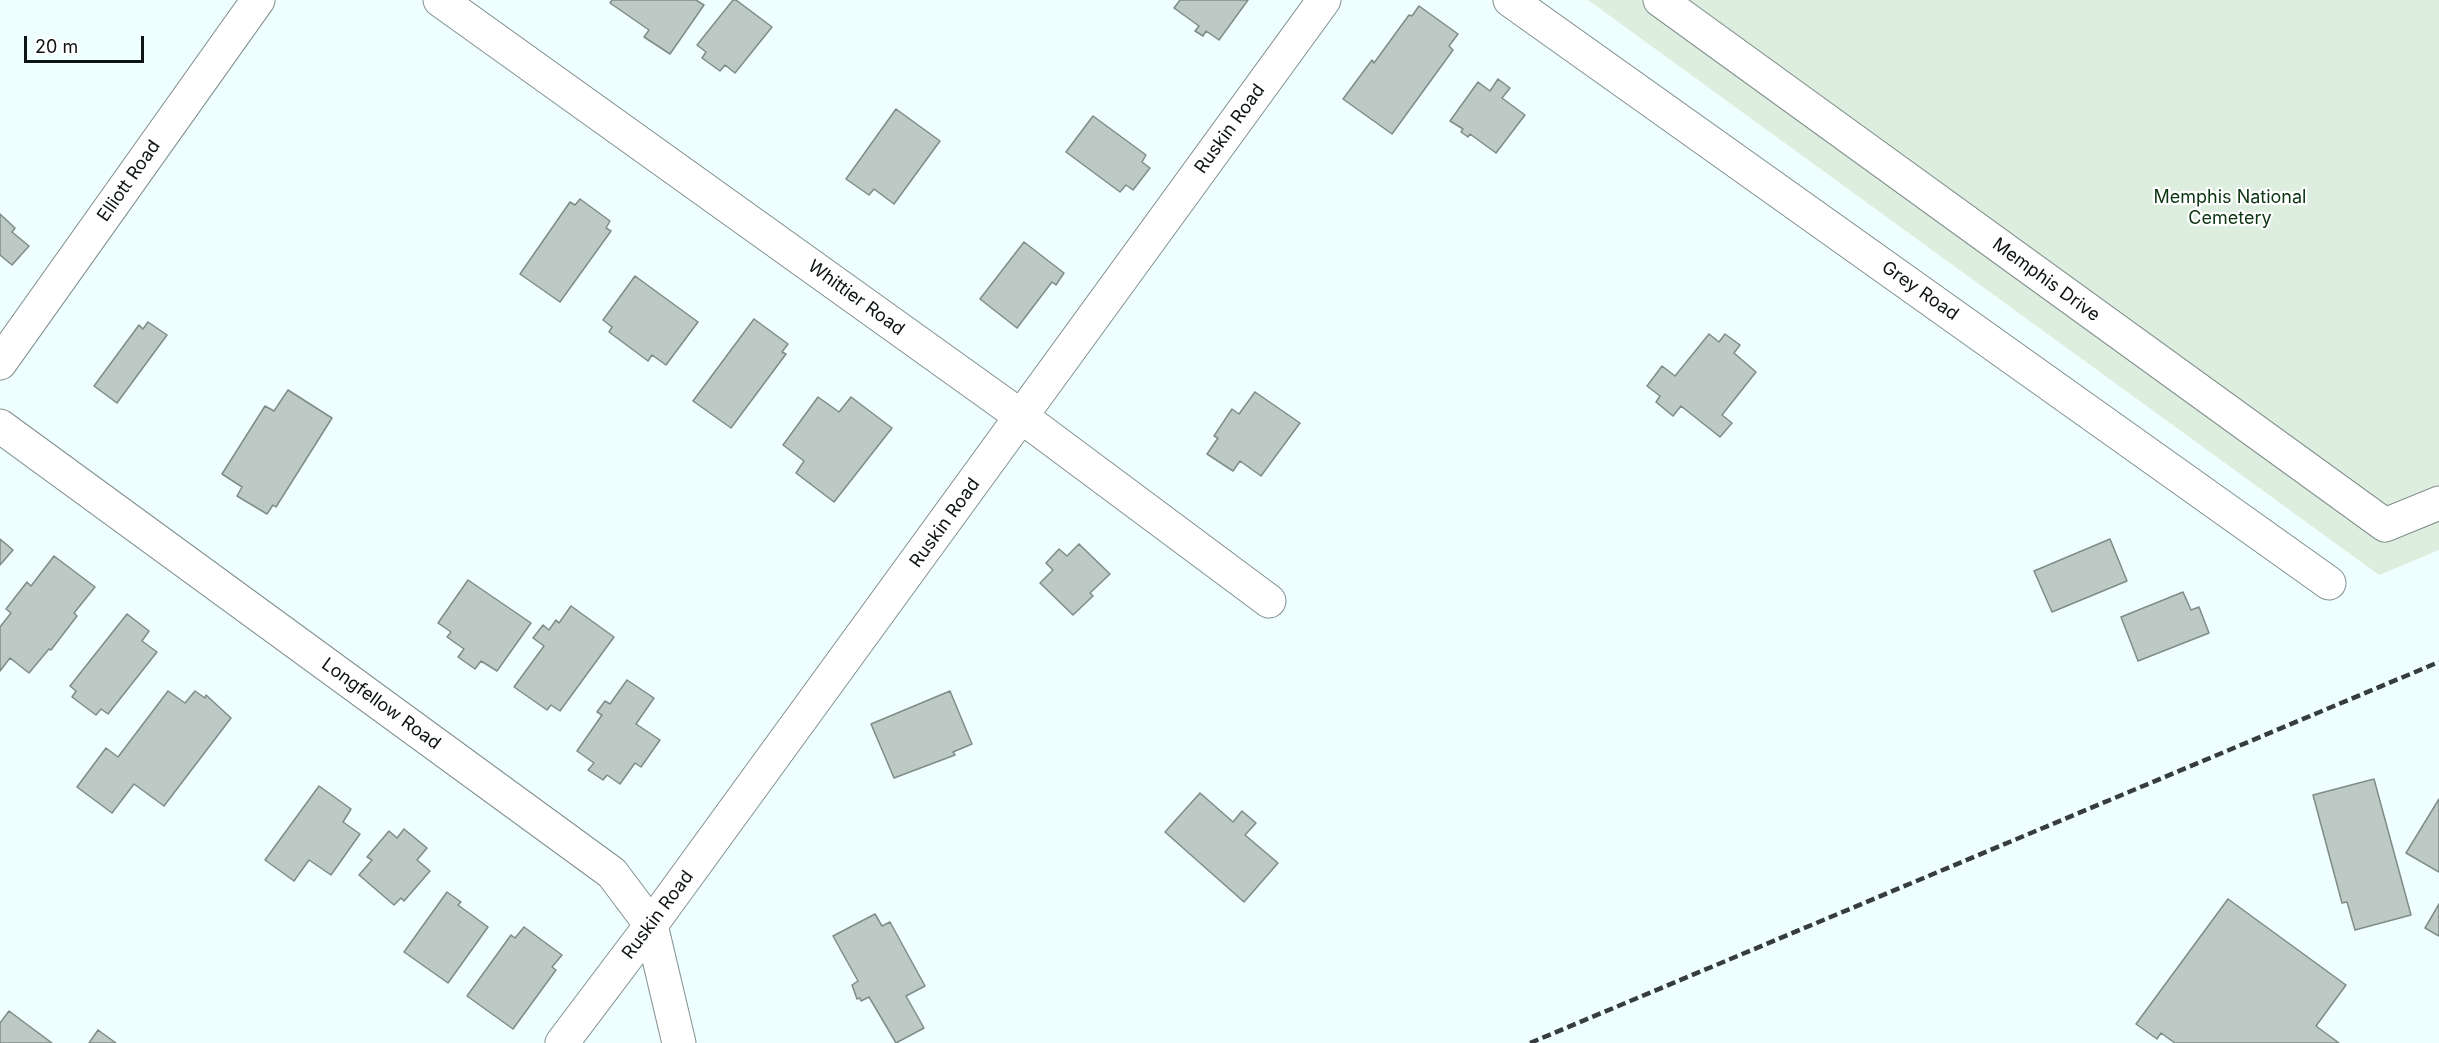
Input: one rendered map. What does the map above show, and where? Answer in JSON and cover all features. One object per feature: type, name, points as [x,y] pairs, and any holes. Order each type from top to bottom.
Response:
[{"type":"street","name":"Elliott Road","points":[[0,363],[258,0]]},
{"type":"street","name":"Whittier Road","points":[[440,0],[1022,417],[1269,601]]},
{"type":"street","name":"Ruskin Road","points":[[562,1043],[651,925],[1324,0]]},
{"type":"street","name":"Grey Road","points":[[1510,0],[2329,583]]},
{"type":"street","name":"Memphis Drive","points":[[1660,0],[2385,525],[2439,503]]},
{"type":"street","name":"Longfellow Road","points":[[0,426],[612,873],[651,925],[679,1043]]},
{"type":"green space","name":"Memphis National Cemetery","points":[[1588,0],[2439,0],[2439,550],[2379,575]]},
{"type":"building","points":[[612,0],[696,0],[704,5],[670,54],[644,37],[649,30],[610,3]]},
{"type":"building","points":[[733,0],[772,27],[735,73],[725,65],[720,71],[702,58],[706,52],[697,45]]},
{"type":"building","points":[[1180,0],[1248,0],[1219,40],[1206,31],[1203,36],[1195,31],[1199,26],[1174,8]]},
{"type":"building","points":[[1419,6],[1458,34],[1449,46],[1453,50],[1392,134],[1343,99],[1372,60],[1374,63],[1409,15],[1412,16]]},
{"type":"building","points":[[1498,79],[1510,88],[1502,98],[1525,115],[1496,153],[1470,134],[1468,137],[1461,132],[1463,129],[1450,121],[1478,82],[1490,91]]},
{"type":"building","points":[[896,109],[940,141],[894,204],[874,189],[869,195],[846,179]]},
{"type":"building","points":[[1093,116],[1146,155],[1142,162],[1150,168],[1133,190],[1126,185],[1120,192],[1066,152]]},
{"type":"building","points":[[580,199],[610,221],[606,228],[611,231],[560,302],[520,274],[570,202],[575,205]]},
{"type":"building","points":[[0,214],[15,228],[12,232],[29,246],[12,265],[0,255]]},
{"type":"building","points":[[1024,242],[1064,273],[1056,285],[1052,282],[1017,328],[980,299]]},
{"type":"building","points":[[635,276],[698,322],[666,365],[652,355],[648,361],[609,332],[612,327],[603,320]]},
{"type":"building","points":[[754,319],[788,344],[782,352],[786,354],[731,428],[693,401]]},
{"type":"building","points":[[148,322],[167,335],[117,403],[94,386],[139,325],[143,329]]},
{"type":"building","points":[[1709,334],[1719,342],[1725,334],[1740,345],[1734,353],[1756,372],[1722,415],[1732,423],[1720,437],[1681,406],[1673,416],[1656,402],[1660,396],[1647,386],[1662,366],[1675,376]]},
{"type":"building","points":[[288,390],[332,418],[276,507],[273,505],[267,514],[237,496],[242,487],[222,474],[265,406],[274,411]]},
{"type":"building","points":[[1255,392],[1300,423],[1261,476],[1240,461],[1233,471],[1207,454],[1218,438],[1214,436],[1232,409],[1239,414]]},
{"type":"building","points":[[818,397],[839,412],[851,397],[892,428],[834,502],[796,473],[804,461],[783,445]]},
{"type":"building","points":[[0,539],[13,550],[0,565]]},
{"type":"building","points":[[2110,539],[2127,581],[2052,612],[2034,571]]},
{"type":"building","points":[[1079,544],[1110,574],[1090,593],[1093,596],[1073,615],[1040,583],[1053,570],[1046,563],[1059,549],[1067,556]]},
{"type":"building","points":[[54,556],[95,587],[74,613],[77,616],[51,650],[49,649],[29,673],[10,658],[0,671],[0,627],[11,613],[6,609],[27,582],[31,586]]},
{"type":"building","points":[[468,580],[531,623],[497,671],[481,661],[475,669],[458,657],[464,649],[447,637],[451,632],[438,623]]},
{"type":"building","points":[[2183,592],[2191,610],[2199,607],[2209,633],[2138,661],[2121,617]]},
{"type":"building","points":[[571,606],[614,637],[560,711],[551,705],[547,710],[514,687],[544,646],[533,638],[543,625],[549,630],[556,620],[559,623]]},
{"type":"building","points":[[127,614],[149,631],[142,641],[157,652],[108,714],[101,709],[96,715],[72,697],[76,691],[70,686]]},
{"type":"building","points":[[627,680],[654,698],[636,724],[660,740],[641,767],[635,763],[620,784],[607,775],[603,780],[588,770],[594,763],[577,751],[602,715],[597,712],[605,701],[610,704]]},
{"type":"building","points":[[168,691],[185,703],[195,691],[205,698],[206,695],[231,718],[164,806],[134,784],[112,813],[77,787],[106,748],[118,757]]},
{"type":"building","points":[[950,691],[972,744],[953,752],[955,755],[894,778],[871,724]]},
{"type":"building","points":[[2374,779],[2411,915],[2355,930],[2347,902],[2342,903],[2313,795]]},
{"type":"building","points":[[319,786],[351,809],[343,822],[360,834],[331,875],[309,860],[294,881],[265,860]]},
{"type":"building","points":[[1200,793],[1233,822],[1242,811],[1256,823],[1245,835],[1278,863],[1244,902],[1165,832]]},
{"type":"building","points":[[2439,799],[2439,872],[2406,853]]},
{"type":"building","points":[[404,829],[427,848],[417,860],[430,871],[404,901],[401,898],[394,905],[359,875],[372,860],[367,857],[389,831],[397,838]]},
{"type":"building","points":[[447,892],[461,902],[458,905],[488,927],[448,983],[404,952]]},
{"type":"building","points":[[2228,899],[2346,985],[2316,1026],[2339,1043],[2175,1043],[2161,1033],[2157,1039],[2136,1024]]},
{"type":"building","points":[[2439,904],[2439,936],[2425,928]]},
{"type":"building","points":[[875,914],[882,926],[890,922],[925,986],[906,996],[924,1028],[896,1043],[869,997],[861,1001],[860,998],[857,999],[852,985],[858,981],[833,936]]},
{"type":"building","points":[[524,927],[562,955],[552,967],[556,970],[513,1029],[467,996],[511,935],[515,938]]},
{"type":"building","points":[[9,1011],[52,1043],[0,1043],[0,1023]]},
{"type":"building","points":[[98,1030],[116,1043],[89,1043]]},
{"type":"railway","points":[[1530,1043],[2439,662]]}]
